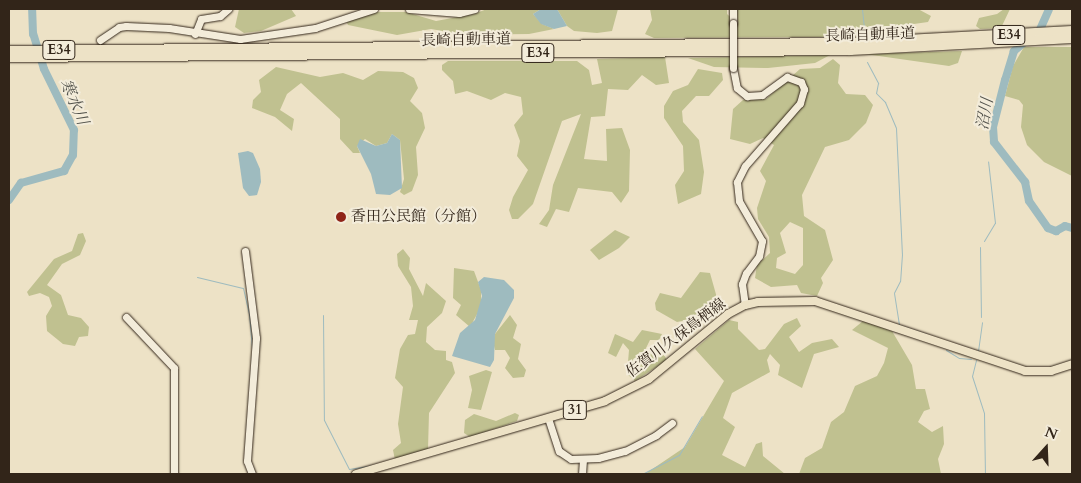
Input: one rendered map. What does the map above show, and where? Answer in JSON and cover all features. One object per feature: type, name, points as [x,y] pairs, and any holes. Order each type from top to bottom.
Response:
[{"type":"highway","name":"長崎自動車道","points":[[1055,36],[1072,30]]},
{"type":"highway","name":"長崎自動車道","points":[[9,57],[110,53],[964,42],[1055,36],[1072,38]]},
{"type":"highway","name":"長崎自動車道","points":[[9,50],[110,53]]},
{"type":"main road","name":"佐賀川久保鳥栖線","points":[[356,474],[605,401],[636,387],[745,305],[771,300],[815,301],[1026,371],[1051,371],[1072,364]]},
{"type":"street","points":[[195,34],[201,18],[220,16],[228,9]]},
{"type":"street","points":[[100,40],[119,27],[126,26],[232,40],[315,28],[374,9]]},
{"type":"street","points":[[409,9],[453,13],[475,9]]},
{"type":"street","points":[[733,9],[733,68],[737,88],[747,96],[762,95],[787,77],[801,82],[804,89],[800,103],[740,174],[737,191],[739,201],[762,241],[759,256],[746,273],[742,284],[745,305]]},
{"type":"street","points":[[245,251],[256,338],[247,461],[252,474]]},
{"type":"street","points":[[126,317],[174,368],[174,474]]},
{"type":"street","points":[[548,418],[559,452],[571,459],[583,459],[625,451],[656,435],[672,423]]},
{"type":"street","points":[[582,474],[583,459]]},
{"type":"green space","points":[[239,9],[291,9],[296,16],[261,31],[244,33],[235,27]]},
{"type":"green space","points":[[487,9],[541,9],[533,14],[542,24],[554,29],[529,34],[465,35],[431,29],[397,35],[348,25],[346,21],[375,12],[406,12],[436,21],[474,14]]},
{"type":"green space","points":[[557,9],[618,9],[612,31],[597,33],[574,31],[567,26]]},
{"type":"green space","points":[[650,9],[727,9],[727,14],[738,24],[737,9],[918,9],[931,16],[928,22],[821,37],[654,38],[645,34],[652,20]]},
{"type":"green space","points":[[1004,9],[1010,9],[1001,28],[980,29],[976,26],[979,18],[997,14]]},
{"type":"green space","points":[[1024,47],[1072,47],[1072,176],[1044,162],[1027,145],[1021,127],[1023,105],[1019,100],[1005,96],[1013,66]]},
{"type":"green space","points":[[962,51],[958,63],[949,66],[865,54]]},
{"type":"green space","points":[[830,55],[815,63],[768,68],[714,67],[688,58]]},
{"type":"green space","points":[[665,57],[669,83],[656,85],[642,75],[628,90],[608,89],[605,116],[591,117],[584,159],[607,161],[606,129],[622,128],[630,150],[629,191],[621,203],[612,192],[578,188],[569,212],[556,209],[547,227],[539,224],[549,210],[553,185],[581,114],[562,121],[533,204],[518,219],[512,219],[509,210],[513,197],[528,170],[517,156],[520,141],[514,125],[523,114],[521,97],[505,93],[491,100],[467,91],[455,94],[453,81],[442,70],[442,65],[448,61],[577,61],[589,70],[592,85],[602,83],[597,59]]},
{"type":"green space","points":[[833,59],[840,65],[838,83],[846,94],[865,95],[873,105],[866,123],[849,140],[825,147],[802,195],[804,216],[825,230],[833,260],[821,278],[823,283],[817,296],[801,293],[797,285],[771,287],[755,278],[757,265],[770,253],[769,237],[758,219],[757,208],[766,181],[760,171],[774,145],[763,138],[750,144],[730,139],[733,109],[743,100],[766,99],[800,69],[820,68]],"holes":[[[790,222],[803,228],[803,265],[795,274],[776,268],[777,258],[786,253],[780,233]]]},
{"type":"green space","points":[[276,67],[320,77],[343,73],[363,80],[378,71],[403,72],[414,78],[418,88],[410,101],[422,113],[425,128],[416,147],[418,175],[412,191],[404,195],[400,192],[404,179],[400,140],[392,134],[387,143],[376,146],[365,139],[357,146],[360,153],[353,153],[340,139],[340,119],[301,83],[287,94],[280,110],[294,119],[292,131],[275,117],[252,108],[253,100],[261,92],[259,80]]},
{"type":"green space","points":[[698,69],[722,73],[723,80],[709,96],[696,96],[682,111],[683,122],[699,140],[704,172],[701,194],[678,204],[675,185],[684,171],[683,146],[664,118],[664,106],[673,91],[688,85]]},
{"type":"green space","points":[[615,230],[630,237],[619,248],[599,260],[590,250]]},
{"type":"green space","points":[[83,233],[86,241],[80,255],[62,264],[47,285],[61,295],[68,315],[81,318],[89,327],[88,336],[79,337],[75,346],[63,344],[47,331],[46,316],[52,306],[49,297],[40,293],[29,296],[27,292],[54,259],[72,251],[78,234]]},
{"type":"green space","points":[[403,249],[410,258],[409,269],[423,296],[426,283],[446,301],[442,313],[427,327],[426,342],[435,350],[446,351],[446,360],[452,362],[455,373],[429,413],[428,449],[395,460],[393,450],[401,443],[398,424],[403,387],[395,378],[400,349],[408,335],[415,334],[418,320],[409,320],[413,306],[411,287],[398,266],[397,254]]},
{"type":"green space","points":[[454,268],[474,271],[481,290],[481,307],[470,327],[456,315],[461,305],[453,298]]},
{"type":"green space","points":[[700,272],[710,273],[719,305],[697,318],[677,322],[656,310],[655,303],[660,293],[681,298]]},
{"type":"green space","points":[[510,315],[517,325],[513,338],[521,344],[518,359],[526,370],[524,377],[513,378],[505,368],[510,358],[505,350],[495,350],[493,342],[495,334]]},
{"type":"green space","points":[[797,318],[801,326],[789,337],[799,352],[812,343],[832,339],[839,347],[814,354],[802,388],[778,375],[780,365],[770,354],[767,360],[770,372],[732,393],[723,418],[735,427],[722,455],[745,467],[756,444],[762,442],[763,456],[785,474],[645,474],[685,447],[724,381],[695,349],[729,320],[738,322],[738,329],[759,350],[765,349],[784,324]]},
{"type":"green space","points":[[863,321],[892,331],[912,365],[916,389],[925,389],[930,409],[924,411],[918,422],[932,432],[943,426],[944,444],[938,459],[941,474],[799,474],[805,458],[822,448],[831,422],[844,412],[855,386],[877,376],[884,363],[888,348],[852,330]]},
{"type":"green space","points":[[642,330],[662,334],[659,340],[650,340],[645,350],[657,358],[664,355],[667,360],[635,381],[627,374],[629,350],[623,343],[616,357],[608,353],[615,334],[633,342]]},
{"type":"green space","points":[[486,370],[492,372],[481,410],[468,408],[472,390],[469,376]]},
{"type":"green space","points":[[515,413],[519,415],[517,421],[470,437],[464,433],[465,420],[474,414],[496,421]]},
{"type":"water","points":[[541,9],[557,9],[567,26],[554,29],[541,24],[533,14]]},
{"type":"water","points":[[392,134],[400,140],[402,188],[390,195],[376,194],[371,174],[357,146],[360,139],[376,146],[387,143]]},
{"type":"water","points":[[248,151],[253,153],[260,169],[261,182],[257,195],[249,196],[243,188],[238,153]]},
{"type":"water","points":[[484,277],[504,280],[514,290],[514,298],[495,334],[494,360],[490,367],[452,356],[460,333],[475,320],[482,296],[478,282]]},
{"type":"waterway","name":"寒水川","points":[[9,200],[21,183],[64,171],[73,155],[74,130],[44,69],[33,34],[32,9]]},
{"type":"waterway","points":[[862,9],[864,28],[868,31]]},
{"type":"waterway","name":"沼川","points":[[1038,34],[1049,9]]},
{"type":"waterway","name":"沼川","points":[[1026,41],[1014,51],[993,127],[994,142],[1025,182],[1029,201],[1048,228],[1056,231],[1065,226],[1072,228]]},
{"type":"waterway","points":[[867,62],[878,83],[876,93],[885,102],[896,128],[902,254],[900,281],[894,293],[899,325],[927,334]]},
{"type":"waterway","points":[[984,241],[995,223],[988,161]]},
{"type":"waterway","points":[[980,247],[981,317]]},
{"type":"waterway","points":[[197,277],[243,288],[249,314],[252,348]]},
{"type":"waterway","points":[[323,315],[324,420],[349,469],[374,465]]},
{"type":"waterway","points":[[978,351],[982,322]]},
{"type":"waterway","points":[[946,350],[959,358],[971,359]]},
{"type":"waterway","points":[[976,360],[972,376],[984,413],[985,474]]},
{"type":"waterway","points":[[642,474],[679,455],[702,416]]},
{"type":"place","name":"香田公民館（分館）","points":[[341,217]]}]
